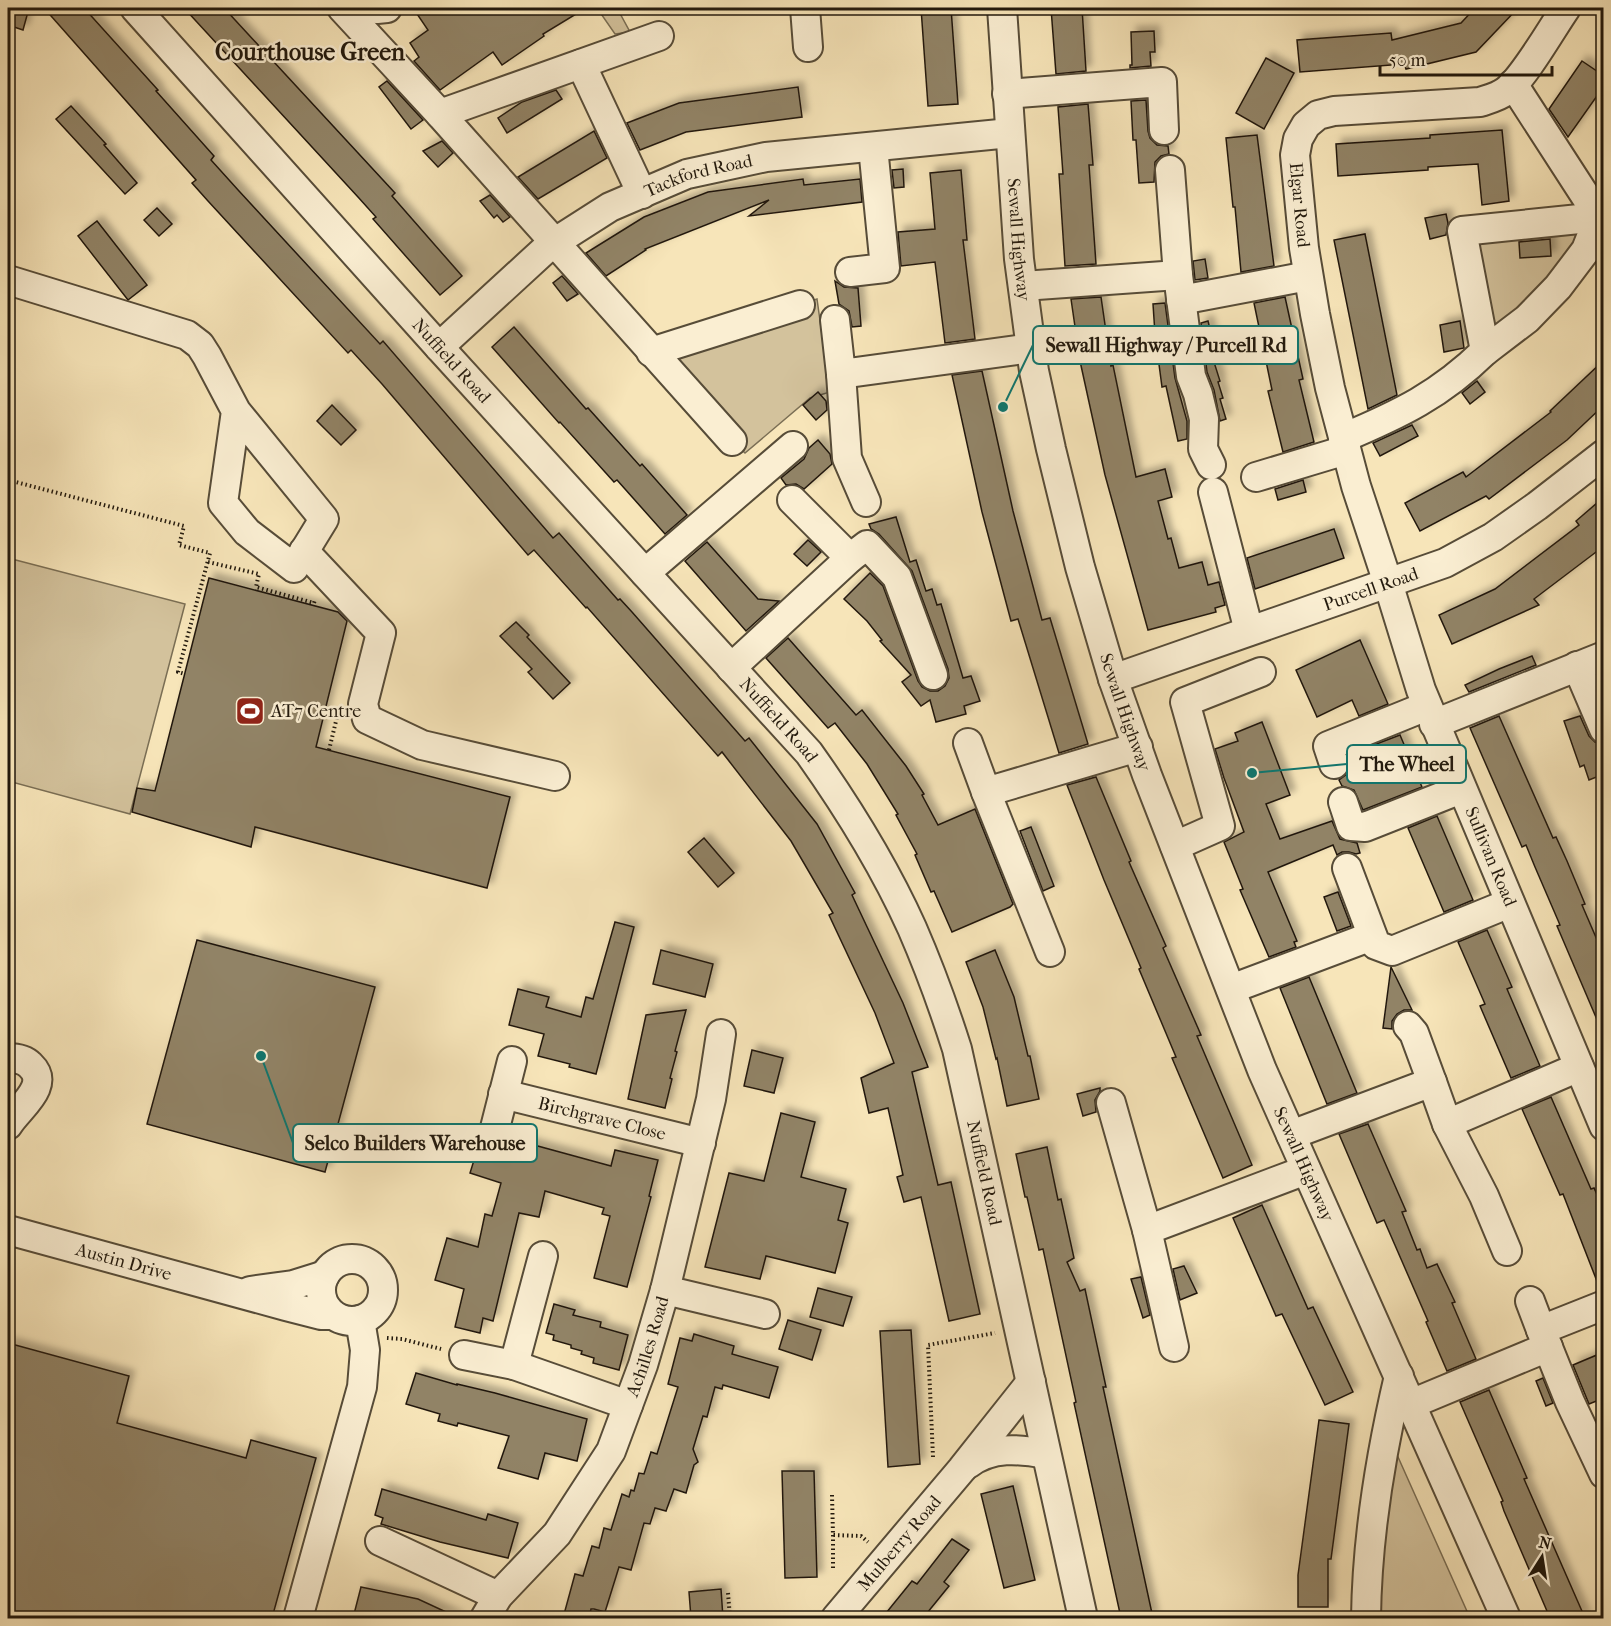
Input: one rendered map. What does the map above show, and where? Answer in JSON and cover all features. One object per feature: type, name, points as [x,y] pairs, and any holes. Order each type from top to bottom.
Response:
[{"type":"street","points":[[342,8],[440,114],[732,441]]},
{"type":"street","points":[[364,8],[387,8]]},
{"type":"street","points":[[805,8],[808,47]]},
{"type":"street","name":"Sewall Highway","points":[[1002,8],[1023,286],[1031,348],[1051,449],[1080,567],[1113,679],[1262,1070],[1506,1618]]},
{"type":"street","name":"Elgar Road","points":[[1388,584],[1356,486],[1330,388],[1304,248],[1295,155],[1298,139],[1306,125],[1318,115],[1334,111],[1480,102],[1495,98],[1513,84],[1566,8]]},
{"type":"street","name":"Nuffield Road","points":[[139,9],[439,347],[809,753],[843,801],[912,928],[943,1005],[957,1049],[1083,1618]]},
{"type":"street","points":[[440,114],[659,36]]},
{"type":"street","points":[[581,64],[642,194]]},
{"type":"street","points":[[1007,94],[1162,82],[1164,130]]},
{"type":"street","points":[[1513,84],[1601,214]]},
{"type":"street","name":"Tackford Road","points":[[439,347],[554,243],[610,207],[687,174],[766,157],[1010,133]]},
{"type":"street","points":[[850,272],[885,268],[873,147]]},
{"type":"street","points":[[1170,170],[1180,288],[1191,376],[1204,418],[1203,450],[1212,478],[1249,631]]},
{"type":"street","points":[[1485,351],[1462,231],[1601,214]]},
{"type":"street","points":[[1256,477],[1345,444],[1425,399],[1460,375],[1485,351],[1527,319],[1558,287],[1586,250],[1601,214]]},
{"type":"street","points":[[1023,286],[1180,288],[1308,276]]},
{"type":"street","points":[[8,280],[187,335],[200,345],[236,411],[324,519],[294,568],[247,532],[223,503],[236,411]]},
{"type":"street","points":[[651,352],[800,305]]},
{"type":"street","points":[[835,320],[847,458],[866,502]]},
{"type":"street","points":[[841,374],[1031,348]]},
{"type":"street","points":[[645,573],[793,446]]},
{"type":"street","name":"Purcell Road","points":[[1113,679],[1445,563],[1493,537],[1604,454]]},
{"type":"street","points":[[792,500],[850,558]]},
{"type":"street","points":[[731,668],[867,545],[897,577],[933,675]]},
{"type":"street","points":[[304,551],[381,633],[363,704],[367,719],[422,746],[555,776]]},
{"type":"street","name":"Sullivan Road","points":[[1388,584],[1431,715],[1604,1126]]},
{"type":"street","points":[[1334,764],[1328,746],[1431,715],[1604,656]]},
{"type":"street","points":[[1577,666],[1604,729]]},
{"type":"street","points":[[1175,846],[1220,826],[1185,702],[1261,672]]},
{"type":"street","points":[[969,743],[986,792],[1050,952]]},
{"type":"street","points":[[986,792],[1138,747]]},
{"type":"street","points":[[1343,802],[1351,826],[1365,827],[1461,789]]},
{"type":"street","points":[[1347,868],[1376,945],[1392,951],[1510,903]]},
{"type":"street","points":[[1230,989],[1372,936]]},
{"type":"street","points":[[1408,1026],[1414,1033],[1447,1124],[1484,1196],[1507,1251]]},
{"type":"street","name":"Achilles Road","points":[[491,1607],[557,1534],[611,1451],[643,1365],[665,1290],[711,1099],[721,1034]]},
{"type":"street","points":[[8,1058],[26,1061],[37,1076],[36,1089],[29,1101],[14,1114],[8,1125]]},
{"type":"street","points":[[495,1128],[512,1061]]},
{"type":"street","points":[[1447,1124],[1579,1067]]},
{"type":"street","points":[[1291,1135],[1432,1082]]},
{"type":"street","name":"Birchgrave Close","points":[[503,1094],[701,1143]]},
{"type":"street","points":[[1111,1103],[1147,1230],[1174,1347]]},
{"type":"street","points":[[1147,1230],[1306,1170]]},
{"type":"street","name":"Austin Drive","points":[[8,1230],[352,1323]]},
{"type":"street","points":[[514,1365],[543,1256]]},
{"type":"street","points":[[298,1618],[360,1397],[364,1366],[352,1323],[324,1304],[321,1296],[321,1284],[325,1275],[334,1265],[348,1260],[362,1261],[375,1269],[383,1286],[381,1300],[372,1313],[352,1323]]},
{"type":"street","name":"Austin Drive","points":[[239,1293],[293,1285],[325,1275]]},
{"type":"street","points":[[665,1290],[765,1314]]},
{"type":"street","points":[[1530,1301],[1570,1402],[1604,1474]]},
{"type":"street","points":[[1411,1404],[1545,1338],[1604,1305]]},
{"type":"street","points":[[464,1355],[514,1365],[628,1406]]},
{"type":"street","points":[[1366,1618],[1367,1567],[1374,1498],[1384,1439],[1399,1376]]},
{"type":"street","name":"Mulberry Road","points":[[836,1618],[962,1469],[1031,1382]]},
{"type":"street","name":"Mulberry Road","points":[[962,1469],[975,1459],[1001,1450],[1025,1450],[1047,1454]]},
{"type":"street","points":[[380,1541],[491,1607]]},
{"type":"path","points":[[8,480],[184,526],[179,545],[210,553],[178,672],[185,674]]},
{"type":"path","points":[[352,1323],[464,1355]]},
{"type":"path","points":[[933,1457],[928,1345],[1019,1328]]},
{"type":"path","points":[[832,1495],[833,1570]]},
{"type":"path","points":[[833,1535],[861,1536],[888,1557]]},
{"type":"path","points":[[728,1593],[730,1618]]},
{"type":"shaded area","points":[[597,8],[617,8],[630,32],[615,34]]},
{"type":"shaded area","points":[[1589,228],[1495,343],[1466,235]]},
{"type":"shaded area","points":[[817,299],[830,392],[810,398],[745,453],[654,365],[653,353]]},
{"type":"shaded area","points":[[8,558],[185,604],[130,814],[8,781]]},
{"type":"shaded area","points":[[1394,1448],[1470,1618],[1377,1618]]},
{"type":"building","points":[[8,8],[29,8],[23,30],[8,25]]},
{"type":"building","points":[[44,8],[84,8],[214,156],[211,160],[380,344],[383,341],[553,538],[559,533],[745,741],[749,738],[817,824],[855,893],[852,895],[903,1003],[928,1067],[912,1072],[938,1185],[951,1182],[980,1314],[949,1321],[921,1197],[904,1202],[897,1177],[903,1175],[888,1108],[869,1113],[861,1078],[894,1063],[875,1013],[829,915],[833,913],[791,841],[722,752],[718,756],[534,550],[528,555],[382,384],[351,350],[348,353],[192,183],[196,180]]},
{"type":"building","points":[[184,8],[224,8],[395,193],[392,196],[462,276],[440,295],[373,219],[376,217]]},
{"type":"building","points":[[413,8],[586,8],[543,34],[544,36],[502,65],[493,52],[440,90],[414,61],[419,57],[410,43],[428,30]]},
{"type":"building","points":[[921,8],[951,8],[958,104],[928,106]]},
{"type":"building","points":[[1051,8],[1082,8],[1086,71],[1056,74]]},
{"type":"building","points":[[1475,8],[1518,8],[1476,52],[1406,69],[1404,64],[1300,72],[1297,40],[1391,33],[1392,40],[1461,23]]},
{"type":"building","points":[[1154,31],[1155,52],[1150,52],[1151,66],[1130,68],[1132,65],[1131,32]]},
{"type":"building","points":[[1266,58],[1294,73],[1264,129],[1236,113]]},
{"type":"building","points":[[1582,61],[1604,76],[1604,86],[1568,137],[1549,109]]},
{"type":"building","points":[[387,81],[423,120],[411,129],[379,87]]},
{"type":"building","points":[[798,87],[802,117],[686,132],[640,150],[627,123],[679,103]]},
{"type":"building","points":[[556,90],[562,99],[507,133],[498,118],[522,102]]},
{"type":"building","points":[[1146,100],[1150,138],[1157,145],[1168,146],[1169,154],[1161,156],[1155,162],[1154,182],[1139,183],[1131,101]]},
{"type":"building","points":[[1088,104],[1093,165],[1089,165],[1096,264],[1065,266],[1059,174],[1063,174],[1058,107]]},
{"type":"building","points":[[71,106],[106,144],[104,145],[137,183],[125,194],[56,119]]},
{"type":"building","points":[[1502,130],[1509,201],[1482,205],[1478,164],[1338,176],[1336,144],[1430,138],[1430,135]]},
{"type":"building","points":[[594,131],[607,158],[538,199],[518,177]]},
{"type":"building","points":[[1257,135],[1274,266],[1241,272],[1226,138]]},
{"type":"building","points":[[442,141],[453,153],[438,167],[423,151]]},
{"type":"building","points":[[903,169],[904,187],[894,188],[892,170]]},
{"type":"building","points":[[961,170],[967,240],[963,240],[975,339],[945,343],[935,262],[901,266],[898,232],[935,229],[930,173]]},
{"type":"building","points":[[803,179],[804,185],[860,179],[862,202],[749,216],[769,200],[645,249],[606,276],[586,253],[644,217],[708,192]]},
{"type":"building","points":[[490,195],[510,217],[503,222],[497,215],[494,218],[480,201]]},
{"type":"building","points":[[157,208],[172,224],[159,236],[144,220]]},
{"type":"building","points":[[1446,214],[1448,223],[1446,235],[1430,239],[1425,218]]},
{"type":"building","points":[[97,221],[147,285],[128,300],[78,236]]},
{"type":"building","points":[[1365,234],[1397,395],[1368,409],[1334,240]]},
{"type":"building","points":[[1550,239],[1551,256],[1520,258],[1519,242]]},
{"type":"building","points":[[1205,259],[1208,278],[1195,280],[1193,261]]},
{"type":"building","points":[[562,276],[578,294],[567,301],[553,283]]},
{"type":"building","points":[[835,281],[844,287],[858,288],[861,326],[852,327],[849,311],[839,304]]},
{"type":"building","points":[[1101,297],[1111,366],[1113,365],[1136,477],[1165,469],[1172,497],[1158,501],[1168,539],[1171,538],[1179,568],[1202,562],[1208,585],[1219,582],[1225,605],[1215,608],[1216,612],[1148,630],[1105,475],[1080,361],[1071,299]]},
{"type":"building","points":[[1285,297],[1303,379],[1299,380],[1314,442],[1283,452],[1268,391],[1272,390],[1254,303]]},
{"type":"building","points":[[1165,303],[1175,378],[1187,421],[1187,439],[1178,441],[1166,386],[1162,387],[1155,334],[1153,304]]},
{"type":"building","points":[[1208,321],[1213,342],[1208,343],[1220,381],[1218,382],[1223,398],[1220,399],[1226,419],[1220,421],[1214,390],[1207,372],[1201,323]]},
{"type":"building","points":[[1460,321],[1464,348],[1444,352],[1440,325]]},
{"type":"building","points":[[514,327],[586,409],[588,408],[640,466],[642,464],[687,515],[665,534],[617,480],[614,482],[559,423],[492,347]]},
{"type":"building","points":[[1604,360],[1604,405],[1567,440],[1489,499],[1486,496],[1420,531],[1405,503],[1463,472],[1466,477],[1551,412]]},
{"type":"building","points":[[982,371],[1013,511],[1042,620],[1050,618],[1088,744],[1059,753],[1018,619],[1011,621],[982,512],[952,375]]},
{"type":"building","points":[[1477,381],[1485,392],[1470,404],[1462,393]]},
{"type":"building","points":[[818,392],[826,401],[827,410],[816,420],[803,405]]},
{"type":"building","points":[[332,405],[356,430],[341,445],[317,421]]},
{"type":"building","points":[[1412,425],[1418,436],[1380,456],[1373,443]]},
{"type":"building","points":[[818,440],[830,454],[832,464],[804,489],[796,484],[786,485],[781,478],[804,459],[809,448]]},
{"type":"building","points":[[1303,480],[1306,492],[1278,500],[1275,489]]},
{"type":"building","points":[[1604,497],[1604,546],[1534,599],[1539,605],[1452,644],[1439,615],[1495,589],[1579,525],[1576,521]]},
{"type":"building","points":[[896,517],[910,562],[916,560],[926,591],[932,589],[937,605],[941,604],[963,678],[971,676],[980,701],[964,706],[966,714],[936,722],[930,700],[921,706],[902,682],[911,675],[880,641],[882,640],[867,621],[844,599],[870,573],[883,586],[918,681],[922,687],[930,691],[938,691],[945,686],[949,678],[948,669],[912,571],[879,534],[871,529],[869,524]]},
{"type":"building","points":[[1334,529],[1344,558],[1255,589],[1247,558]]},
{"type":"building","points":[[808,540],[821,552],[807,566],[794,554]]},
{"type":"building","points":[[707,542],[758,599],[779,601],[746,631],[685,561]]},
{"type":"building","name":"AT7 Centre","points":[[209,578],[338,612],[347,621],[316,747],[510,797],[487,888],[255,827],[251,847],[132,812],[137,788],[155,791]]},
{"type":"building","points":[[516,622],[570,683],[553,699],[528,672],[532,669],[500,636]]},
{"type":"building","points":[[788,638],[856,715],[862,710],[906,766],[924,794],[922,795],[938,825],[975,809],[1013,904],[1010,907],[952,932],[934,891],[931,892],[915,855],[917,854],[896,815],[898,814],[867,764],[835,723],[828,728],[766,658]]},
{"type":"building","points":[[1360,640],[1388,704],[1359,716],[1352,700],[1317,717],[1296,670]]},
{"type":"building","points":[[1532,656],[1536,665],[1469,692],[1465,685],[1499,669]]},
{"type":"building","points":[[1499,716],[1553,838],[1556,837],[1567,861],[1585,904],[1582,905],[1604,956],[1604,1036],[1557,926],[1560,925],[1526,845],[1522,847],[1470,728]]},
{"type":"building","points":[[1580,716],[1589,736],[1595,742],[1604,745],[1604,774],[1589,780],[1584,765],[1580,767],[1564,721]]},
{"type":"building","points":[[1262,722],[1290,795],[1266,804],[1280,839],[1332,821],[1340,839],[1357,843],[1360,853],[1342,852],[1337,855],[1333,845],[1268,872],[1297,941],[1294,942],[1296,947],[1269,957],[1240,890],[1243,889],[1224,842],[1244,832],[1215,749],[1238,741],[1235,733]]},
{"type":"building","points":[[1400,735],[1422,787],[1363,810],[1354,790],[1342,786],[1339,780],[1347,774],[1350,766],[1375,755],[1371,746]]},
{"type":"building","points":[[1096,777],[1131,861],[1129,862],[1166,946],[1163,948],[1201,1035],[1197,1036],[1252,1165],[1223,1178],[1172,1058],[1176,1057],[1067,785]]},
{"type":"building","points":[[1437,816],[1473,900],[1444,912],[1408,828]]},
{"type":"building","points":[[1031,827],[1054,886],[1043,891],[1020,831]]},
{"type":"building","points":[[704,838],[734,873],[718,887],[688,852]]},
{"type":"building","points":[[1338,892],[1351,926],[1337,931],[1324,897]]},
{"type":"building","points":[[615,922],[634,927],[596,1074],[569,1067],[570,1064],[538,1056],[544,1034],[509,1025],[518,989],[549,997],[546,1007],[581,1017],[586,997],[593,999]]},
{"type":"building","points":[[1487,930],[1512,987],[1507,989],[1540,1066],[1511,1078],[1480,1006],[1485,1004],[1458,942]]},
{"type":"building","points":[[197,940],[375,987],[325,1172],[147,1124]]},
{"type":"building","points":[[661,950],[713,964],[705,997],[653,984]]},
{"type":"building","points":[[995,950],[1014,997],[1039,1099],[1007,1106],[983,1007],[966,962]]},
{"type":"building","points":[[1391,967],[1412,1010],[1404,1010],[1397,1014],[1392,1021],[1392,1029],[1383,1028]]},
{"type":"building","points":[[1309,977],[1357,1093],[1327,1104],[1280,988]]},
{"type":"building","points":[[686,1010],[675,1051],[677,1052],[665,1108],[628,1099],[646,1015]]},
{"type":"building","points":[[752,1050],[783,1058],[774,1093],[744,1086]]},
{"type":"building","points":[[1100,1088],[1095,1100],[1096,1112],[1083,1116],[1077,1094]]},
{"type":"building","points":[[1551,1097],[1591,1189],[1594,1188],[1604,1210],[1604,1289],[1600,1289],[1563,1194],[1560,1195],[1522,1109]]},
{"type":"building","points":[[781,1113],[815,1122],[801,1177],[846,1189],[838,1220],[848,1223],[835,1273],[766,1256],[760,1279],[705,1267],[729,1173],[764,1181]]},
{"type":"building","points":[[1368,1124],[1406,1211],[1402,1212],[1417,1250],[1420,1249],[1427,1268],[1437,1264],[1455,1302],[1452,1303],[1476,1359],[1447,1371],[1384,1220],[1377,1223],[1339,1134]]},
{"type":"building","points":[[480,1141],[509,1151],[510,1148],[521,1151],[523,1142],[611,1166],[615,1150],[658,1160],[649,1196],[651,1197],[627,1287],[594,1278],[610,1216],[602,1214],[604,1208],[545,1191],[539,1217],[519,1213],[493,1321],[483,1318],[480,1333],[455,1327],[464,1289],[435,1280],[447,1238],[478,1247],[485,1214],[492,1216],[501,1183],[470,1173]]},
{"type":"building","points":[[1047,1147],[1058,1200],[1061,1199],[1074,1258],[1067,1262],[1080,1291],[1085,1289],[1106,1387],[1103,1387],[1153,1618],[1121,1618],[1043,1249],[1039,1250],[1027,1197],[1025,1197],[1016,1154]]},
{"type":"building","points":[[1262,1205],[1308,1309],[1313,1307],[1353,1392],[1325,1405],[1282,1314],[1276,1316],[1233,1218]]},
{"type":"building","points":[[1184,1266],[1197,1293],[1180,1300],[1173,1269]]},
{"type":"building","points":[[1141,1277],[1150,1315],[1143,1318],[1131,1279]]},
{"type":"building","points":[[818,1288],[852,1297],[843,1326],[810,1317]]},
{"type":"building","points":[[554,1304],[575,1310],[573,1315],[601,1322],[600,1327],[628,1335],[619,1370],[593,1363],[594,1358],[581,1354],[582,1351],[571,1348],[571,1345],[553,1340],[554,1335],[546,1333]]},
{"type":"building","points":[[788,1320],[821,1330],[812,1360],[779,1349]]},
{"type":"building","points":[[911,1330],[920,1464],[888,1467],[880,1331]]},
{"type":"building","points":[[694,1334],[734,1346],[732,1354],[778,1367],[769,1398],[723,1385],[722,1389],[715,1387],[707,1417],[703,1416],[693,1449],[698,1462],[694,1465],[686,1493],[674,1489],[666,1511],[655,1508],[650,1524],[644,1523],[631,1570],[619,1567],[605,1612],[591,1609],[589,1618],[563,1618],[575,1574],[583,1576],[592,1546],[599,1548],[604,1528],[611,1530],[622,1494],[629,1497],[631,1490],[634,1491],[639,1473],[644,1474],[651,1452],[657,1454],[678,1387],[668,1384],[680,1338],[692,1341]]},
{"type":"building","points":[[8,1343],[129,1376],[117,1423],[246,1458],[251,1440],[316,1458],[272,1618],[8,1618]]},
{"type":"building","points":[[1604,1352],[1604,1398],[1589,1404],[1573,1365]]},
{"type":"building","points":[[416,1373],[587,1419],[577,1461],[545,1453],[538,1479],[498,1468],[509,1436],[458,1423],[457,1426],[438,1421],[440,1414],[406,1404]]},
{"type":"building","points":[[1543,1378],[1553,1403],[1546,1406],[1536,1381]]},
{"type":"building","points":[[1489,1390],[1527,1478],[1524,1479],[1585,1618],[1550,1618],[1504,1511],[1501,1502],[1503,1501],[1460,1402]]},
{"type":"building","points":[[1319,1420],[1349,1424],[1331,1559],[1328,1559],[1328,1607],[1298,1607],[1298,1575]]},
{"type":"building","points":[[782,1471],[814,1471],[817,1577],[785,1578]]},
{"type":"building","points":[[1013,1486],[1035,1580],[1004,1588],[981,1494]]},
{"type":"building","points":[[382,1489],[486,1520],[488,1514],[518,1523],[508,1558],[440,1542],[381,1524],[383,1518],[375,1515]]},
{"type":"building","points":[[952,1539],[969,1550],[944,1582],[949,1586],[923,1618],[882,1618],[912,1581],[917,1584]]},
{"type":"building","points":[[361,1587],[418,1599],[459,1618],[353,1618]]},
{"type":"building","points":[[721,1589],[723,1618],[691,1618],[689,1592]]},
{"type":"place","name":"Sewall Highway / Purcell Rd","points":[[1003,407]]},
{"type":"place","name":"AT7 Centre","points":[[250,711]]},
{"type":"place","name":"The Wheel","points":[[1252,773]]},
{"type":"place","name":"Selco Builders Warehouse","points":[[261,1056]]},
{"type":"district","name":"Courthouse Green","points":[[310,52]]}]
